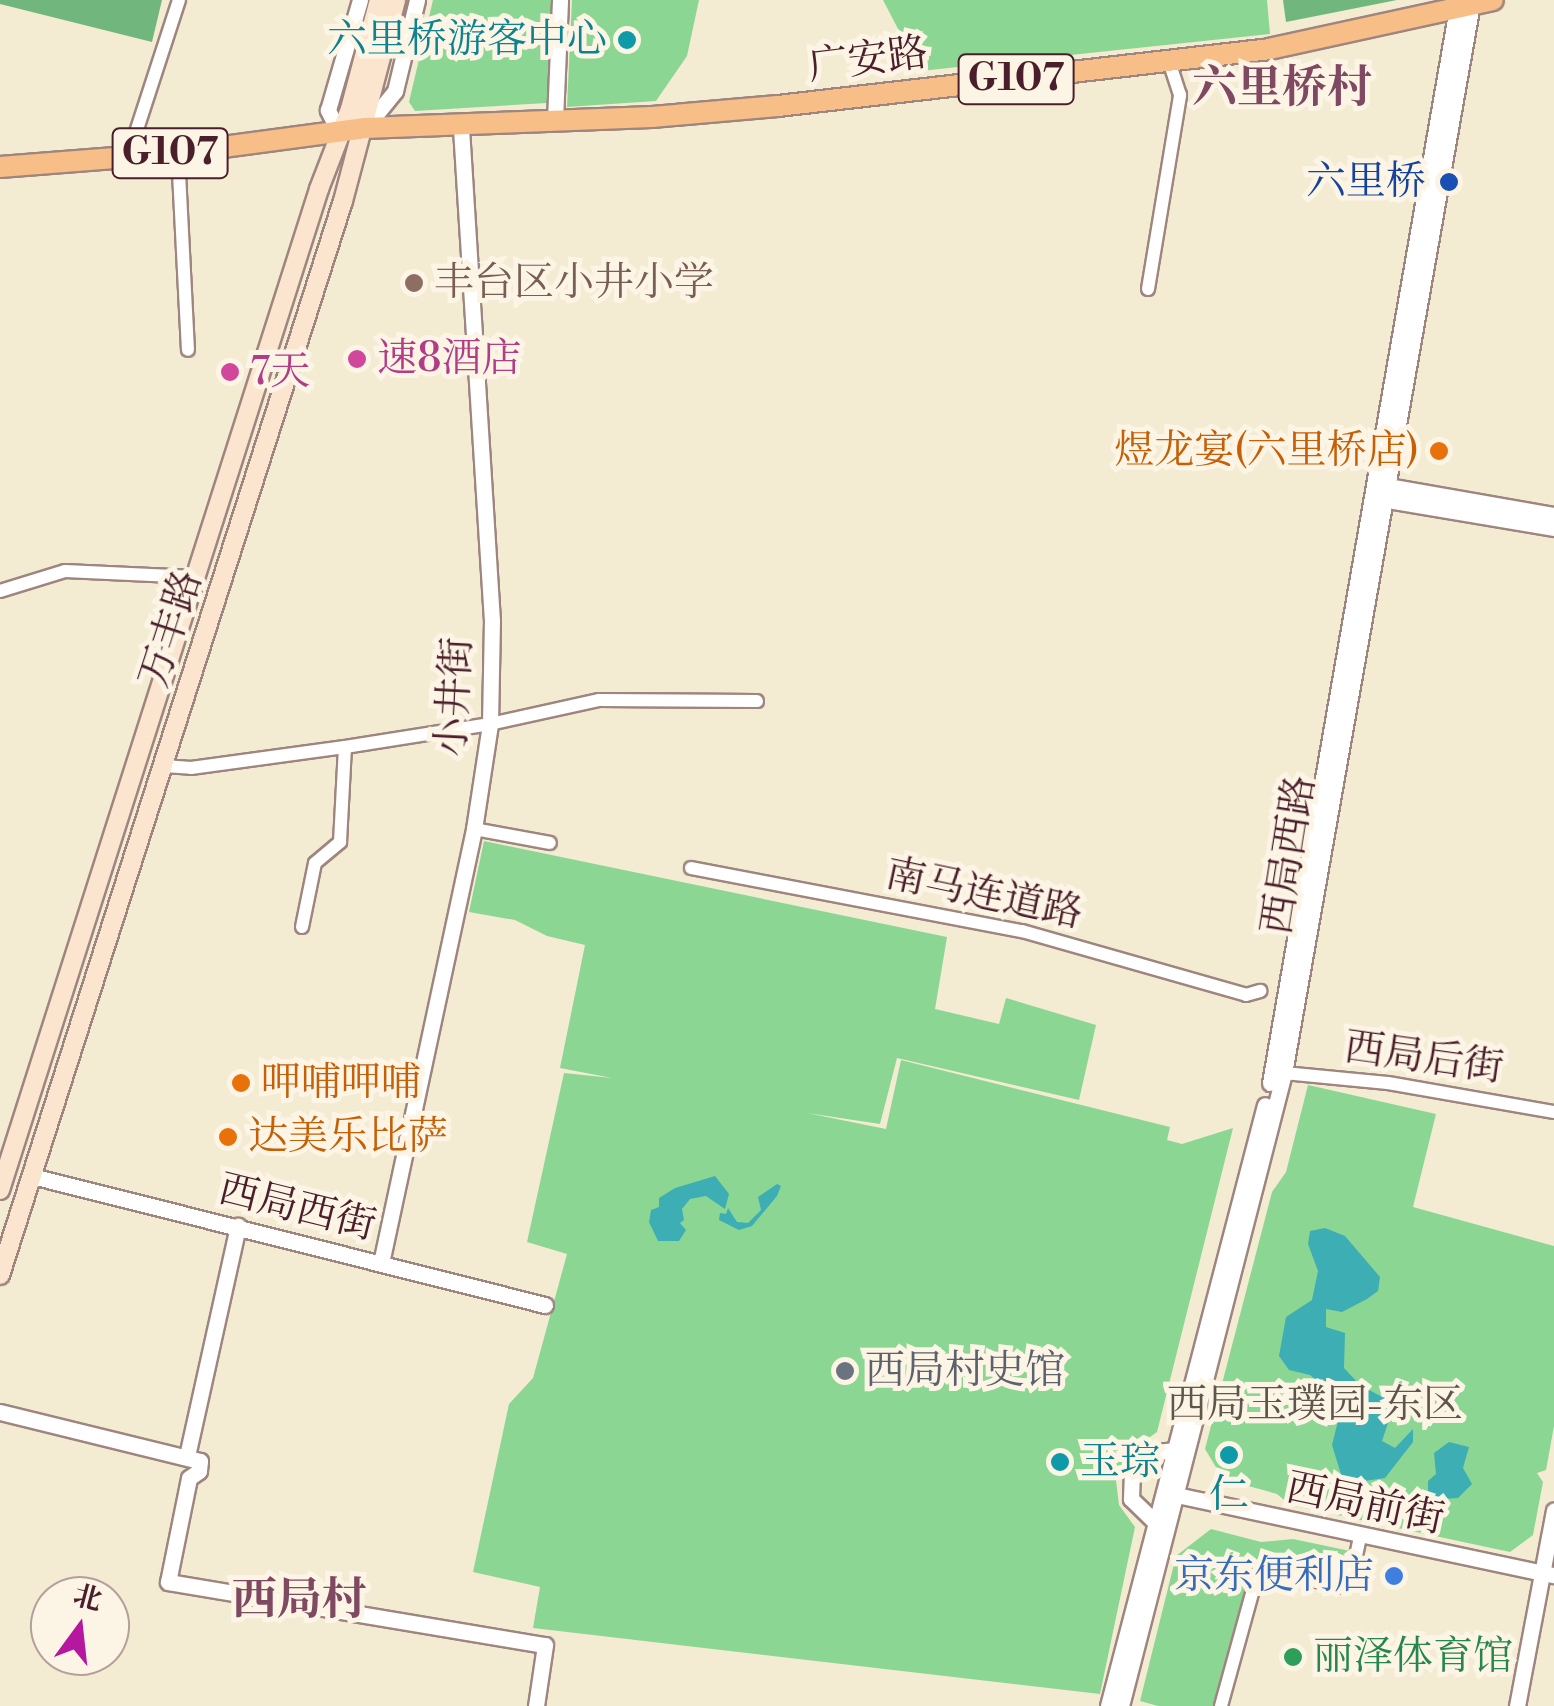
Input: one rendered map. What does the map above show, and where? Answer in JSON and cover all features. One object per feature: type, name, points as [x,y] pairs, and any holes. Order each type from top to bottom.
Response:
[{"type":"highway","name":"广安路","points":[[364,128],[760,108],[1269,49],[1474,4]]},
{"type":"highway","name":"G107","points":[[0,168],[178,152],[364,128]]},
{"type":"main road","name":"万丰路","points":[[0,1190],[318,189],[350,109],[379,0]]},
{"type":"main road","name":"万丰路","points":[[0,1275],[344,200],[396,0]]},
{"type":"main road","points":[[318,189],[329,188],[344,200]]},
{"type":"main road","points":[[192,678],[173,677],[194,606],[195,577]]},
{"type":"main road","points":[[136,856],[138,820],[159,756],[158,748],[151,744],[138,748]]},
{"type":"street","points":[[128,157],[179,0]]},
{"type":"street","points":[[339,132],[328,110],[360,0]]},
{"type":"street","points":[[364,128],[395,92],[416,0]]},
{"type":"street","points":[[555,120],[560,0]]},
{"type":"street","name":"西局西路","points":[[1108,1706],[1156,1523],[1170,1494],[1175,1450],[1273,1072],[1378,492],[1474,4]]},
{"type":"street","points":[[1148,288],[1180,95],[1169,61]]},
{"type":"street","name":"小井街","points":[[381,1263],[474,829],[490,724],[492,622],[461,126]]},
{"type":"street","points":[[178,152],[188,350]]},
{"type":"street","points":[[1378,492],[1554,514]]},
{"type":"street","points":[[1378,492],[1554,528]]},
{"type":"street","name":"西局西路","points":[[1121,1706],[1170,1494],[1284,1073],[1378,492]]},
{"type":"street","points":[[0,591],[65,570],[195,577]]},
{"type":"street","points":[[164,766],[191,768],[490,724],[599,700],[756,702]]},
{"type":"street","points":[[302,927],[315,862],[340,842],[345,746]]},
{"type":"street","points":[[474,829],[550,843]]},
{"type":"street","name":"南马连道路","points":[[691,868],[1022,931],[1246,995],[1260,992]]},
{"type":"street","name":"西局后街","points":[[1284,1073],[1388,1083],[1554,1112]]},
{"type":"street","name":"西局西街","points":[[32,1176],[545,1305]]},
{"type":"street","points":[[187,1456],[238,1226]]},
{"type":"street","points":[[0,1412],[200,1461],[199,1471],[189,1478],[168,1582],[545,1644],[536,1706]]},
{"type":"street","points":[[1156,1523],[1132,1499],[1132,1472],[1149,1454],[1175,1450]]},
{"type":"street","name":"西局前街","points":[[1170,1494],[1548,1574]]},
{"type":"street","points":[[1516,1706],[1548,1574],[1554,1510]]},
{"type":"street","points":[[1221,1706],[1259,1568],[1343,1587],[1351,1580],[1360,1537]]},
{"type":"green space","points":[[0,0],[162,0],[152,42],[0,4]]},
{"type":"green space","points":[[433,0],[552,0],[547,103],[415,111],[409,102]]},
{"type":"green space","points":[[572,0],[699,0],[687,56],[656,101],[567,107]]},
{"type":"green space","points":[[883,0],[1267,0],[1270,34],[920,71]]},
{"type":"green space","points":[[1283,0],[1397,0],[1286,22]]},
{"type":"green space","points":[[484,841],[947,937],[935,1009],[999,1024],[1006,998],[1096,1025],[1079,1100],[897,1058],[880,1124],[807,1113],[886,1129],[901,1060],[1170,1127],[1167,1140],[1182,1144],[1233,1128],[1157,1432],[1125,1455],[1116,1480],[1119,1505],[1135,1527],[1100,1694],[533,1628],[540,1587],[473,1572],[509,1404],[533,1378],[567,1254],[527,1242],[564,1073],[612,1078],[560,1068],[585,945],[547,936],[515,920],[469,912]]},
{"type":"green space","name":"西局玉璞园-东区","points":[[1308,1085],[1436,1114],[1413,1207],[1554,1246],[1554,1426],[1546,1470],[1537,1473],[1543,1482],[1533,1535],[1510,1552],[1290,1505],[1277,1494],[1223,1479],[1205,1449],[1272,1192],[1286,1172]]},
{"type":"green space","points":[[1211,1529],[1261,1542],[1293,1539],[1350,1551],[1343,1578],[1340,1582],[1256,1563],[1216,1706],[1158,1706],[1140,1701],[1176,1556]]},
{"type":"water","points":[[715,1176],[729,1194],[725,1209],[706,1196],[690,1199],[682,1209],[684,1220],[680,1223],[686,1230],[679,1241],[658,1241],[649,1222],[651,1210],[659,1207],[659,1198],[675,1188]]},
{"type":"water","points":[[777,1184],[781,1186],[777,1196],[752,1226],[739,1230],[719,1220],[720,1213],[726,1214],[728,1208],[737,1222],[748,1223],[761,1210],[758,1197]]},
{"type":"water","points":[[1325,1228],[1345,1236],[1380,1277],[1378,1291],[1367,1299],[1342,1312],[1326,1309],[1326,1327],[1345,1333],[1344,1368],[1360,1385],[1384,1398],[1392,1411],[1382,1441],[1395,1448],[1413,1429],[1413,1442],[1385,1478],[1344,1484],[1332,1445],[1340,1413],[1332,1394],[1310,1375],[1289,1370],[1279,1356],[1286,1317],[1312,1300],[1318,1271],[1308,1244],[1310,1231]]},
{"type":"water","points":[[1449,1442],[1469,1447],[1463,1468],[1472,1484],[1458,1498],[1428,1500],[1428,1481],[1436,1474],[1434,1453]]},
{"type":"place","name":"六里桥游客中心","points":[[627,40]]},
{"type":"place","name":"六里桥","points":[[1449,182]]},
{"type":"place","name":"丰台区小井小学","points":[[414,283]]},
{"type":"place","name":"速8酒店","points":[[357,359]]},
{"type":"place","name":"7天","points":[[230,372]]},
{"type":"place","name":"煜龙宴(六里桥店)","points":[[1439,451]]},
{"type":"place","name":"呷哺呷哺","points":[[241,1083]]},
{"type":"place","name":"达美乐比萨","points":[[228,1137]]},
{"type":"place","name":"西局村史馆","points":[[845,1371]]},
{"type":"place","name":"仁","points":[[1229,1455]]},
{"type":"place","name":"玉琮","points":[[1060,1462]]},
{"type":"place","name":"京东便利店","points":[[1394,1576]]},
{"type":"place","name":"丽泽体育馆","points":[[1293,1657]]},
{"type":"district","name":"六里桥村","points":[[1282,89]]},
{"type":"district","name":"西局村","points":[[299,1601]]}]
